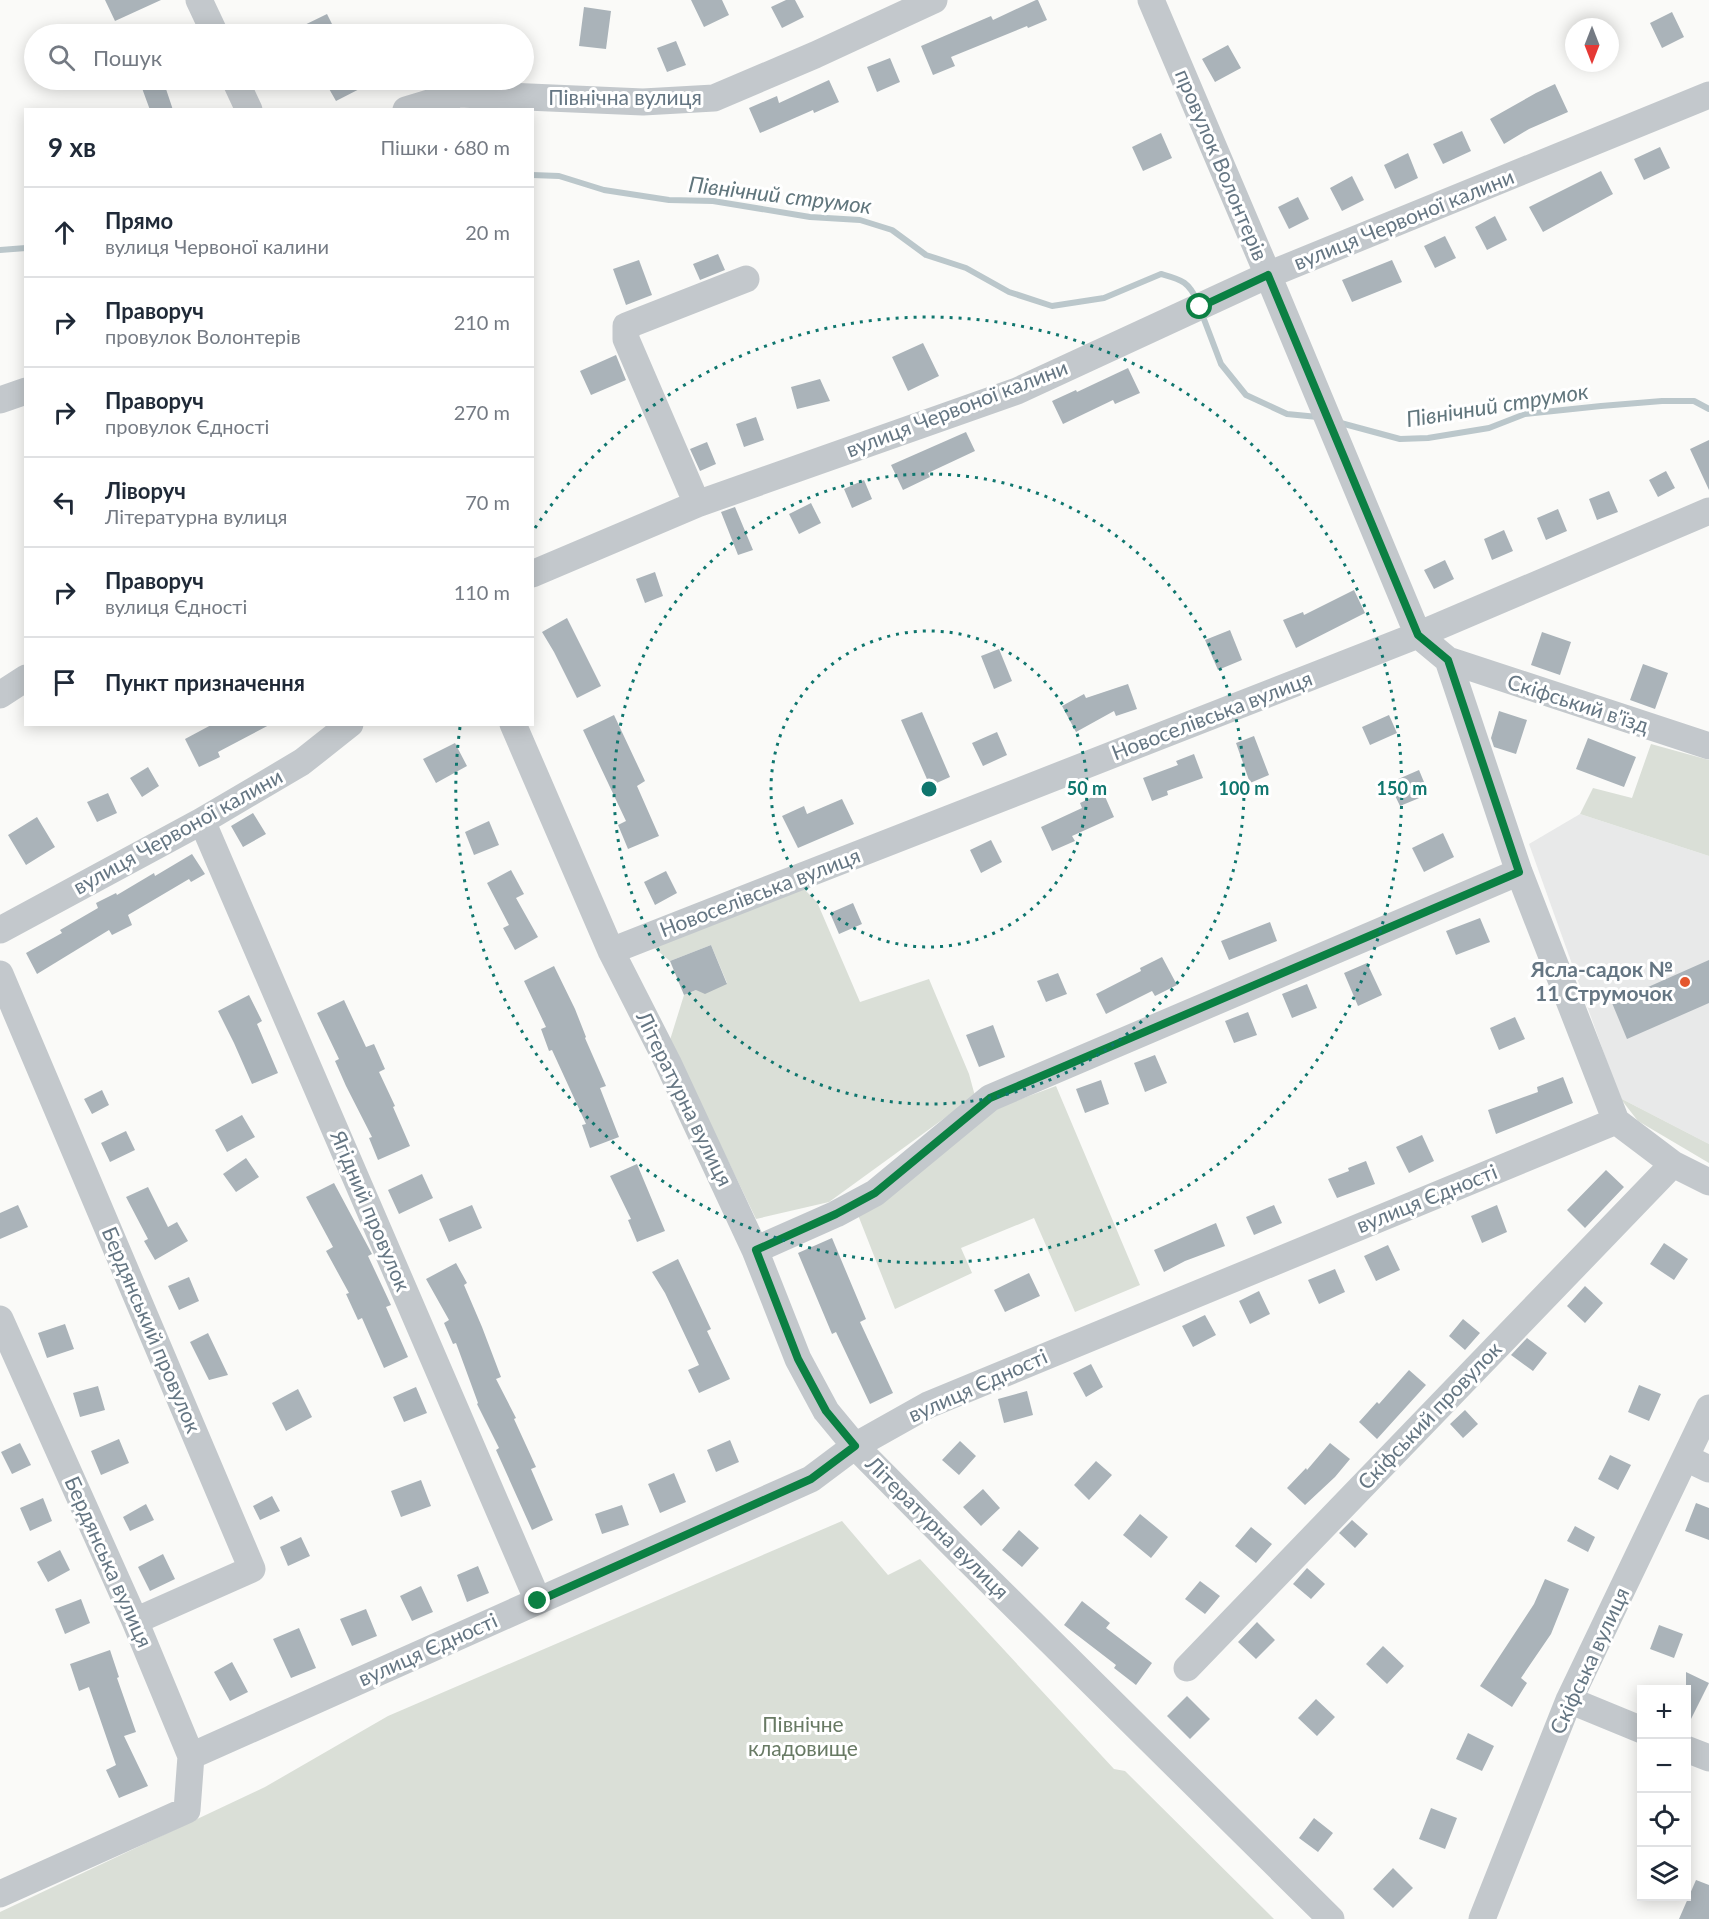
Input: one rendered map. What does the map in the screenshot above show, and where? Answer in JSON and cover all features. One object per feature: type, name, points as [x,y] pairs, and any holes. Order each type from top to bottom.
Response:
[{"type":"street","points":[[199,0],[210,24]]},
{"type":"street","name":"Північна вулиця","points":[[413,108],[459,94],[643,102],[714,98],[815,55],[934,0]]},
{"type":"street","name":"провулок Волонтерів","points":[[1151,0],[1418,635],[1448,660]]},
{"type":"street","points":[[240,90],[248,108]]},
{"type":"street","name":"вулиця Червоної калини","points":[[534,573],[698,504],[1017,391],[1268,275],[1709,95]]},
{"type":"street","points":[[698,504],[626,339],[626,326],[747,279]]},
{"type":"street","points":[[0,400],[24,392]]},
{"type":"street","name":"Новоселівська вулиця","points":[[611,951],[1418,635],[1709,511]]},
{"type":"street","points":[[1448,660],[1519,872],[1616,1121],[1673,1164],[1709,1182]]},
{"type":"street","name":"Скіфський в'їзд","points":[[1448,660],[1709,746]]},
{"type":"street","points":[[0,695],[24,679]]},
{"type":"street","name":"вулиця Червоної калини","points":[[0,930],[202,821],[302,762],[347,726]]},
{"type":"street","name":"Літературна вулиця","points":[[514,726],[611,951],[668,1063],[756,1250],[798,1359],[826,1411],[855,1446],[953,1545],[1331,1919]]},
{"type":"street","name":"Ягідний провулок","points":[[202,821],[538,1601]]},
{"type":"street","points":[[756,1250],[836,1214],[875,1193],[990,1098],[1519,872]]},
{"type":"street","name":"Бердянський провулок","points":[[0,974],[252,1569],[135,1621]]},
{"type":"street","name":"вулиця Єдності","points":[[191,1756],[811,1479],[855,1446],[928,1405],[1616,1121]]},
{"type":"street","name":"Скіфський провулок","points":[[1187,1668],[1673,1164]]},
{"type":"street","name":"Бердянська вулиця","points":[[0,1319],[135,1621],[191,1756],[187,1810],[0,1894]]},
{"type":"street","name":"Скіфська вулиця","points":[[1482,1919],[1569,1700],[1697,1464],[1709,1408]]},
{"type":"street","points":[[1569,1700],[1637,1728]]},
{"type":"street","points":[[1691,1751],[1709,1758]]},
{"type":"shaded area","points":[[1580,814],[1709,856],[1709,1144],[1620,1098],[1529,844]]},
{"type":"green space","points":[[1651,744],[1709,760],[1709,856],[1580,814],[1593,788],[1632,798]]},
{"type":"green space","points":[[804,889],[817,902],[860,1002],[929,979],[969,1074],[975,1096],[829,1202],[756,1219],[670,1040],[684,995],[727,983],[711,945],[670,961],[653,947]]},
{"type":"green space","points":[[1056,1086],[1140,1285],[1075,1312],[1034,1218],[961,1248],[972,1273],[895,1309],[858,1215],[991,1110]]},
{"type":"green space","points":[[1620,1098],[1709,1144],[1709,1163],[1638,1121]]},
{"type":"green space","name":"Північне кладовище","points":[[842,1521],[888,1575],[920,1559],[1114,1769],[1125,1771],[1274,1919],[0,1919],[0,1912],[265,1787],[388,1716]]},
{"type":"building","points":[[105,0],[161,0],[115,21]]},
{"type":"building","points":[[691,0],[722,0],[729,15],[704,27]]},
{"type":"building","points":[[786,0],[795,0],[804,17],[782,28],[771,7]]},
{"type":"building","points":[[1036,0],[1047,20],[951,57],[955,66],[933,75],[921,46],[991,16],[993,20]]},
{"type":"building","points":[[584,7],[611,11],[606,49],[579,46]]},
{"type":"building","points":[[1672,12],[1684,37],[1662,48],[1650,23]]},
{"type":"building","points":[[327,14],[332,24],[306,24]]},
{"type":"building","points":[[676,41],[686,65],[667,72],[657,48]]},
{"type":"building","points":[[1228,45],[1241,68],[1215,82],[1202,59]]},
{"type":"building","points":[[890,58],[900,82],[877,92],[867,67]]},
{"type":"building","points":[[829,80],[839,102],[814,113],[813,110],[760,133],[749,108],[777,96],[779,103]]},
{"type":"building","points":[[1555,84],[1568,112],[1529,129],[1504,144],[1490,119]]},
{"type":"building","points":[[143,90],[166,90],[172,108],[149,108]]},
{"type":"building","points":[[330,90],[357,90],[336,101]]},
{"type":"building","points":[[1462,131],[1471,151],[1443,164],[1433,144]]},
{"type":"building","points":[[1161,133],[1172,158],[1143,171],[1132,147]]},
{"type":"building","points":[[1660,147],[1670,168],[1644,180],[1634,159]]},
{"type":"building","points":[[1408,153],[1418,178],[1395,189],[1384,165]]},
{"type":"building","points":[[1601,171],[1613,194],[1543,232],[1529,207]]},
{"type":"building","points":[[1352,176],[1364,200],[1342,211],[1330,188]]},
{"type":"building","points":[[1298,197],[1309,219],[1289,229],[1278,207]]},
{"type":"building","points":[[1495,216],[1507,240],[1487,250],[1475,227]]},
{"type":"building","points":[[1445,236],[1456,258],[1435,268],[1424,246]]},
{"type":"building","points":[[718,254],[725,270],[700,280],[693,264]]},
{"type":"building","points":[[639,260],[652,295],[626,305],[613,269]]},
{"type":"building","points":[[1392,260],[1402,282],[1352,302],[1342,280]]},
{"type":"building","points":[[923,343],[939,376],[908,391],[892,357]]},
{"type":"building","points":[[616,355],[626,380],[591,395],[580,371]]},
{"type":"building","points":[[1128,368],[1140,393],[1115,404],[1113,400],[1063,424],[1052,401]]},
{"type":"building","points":[[820,379],[830,401],[797,409],[791,387]]},
{"type":"building","points":[[756,417],[764,440],[744,447],[736,424]]},
{"type":"building","points":[[966,432],[975,451],[928,473],[930,477],[903,490],[891,465]]},
{"type":"building","points":[[1709,440],[1709,490],[1690,449]]},
{"type":"building","points":[[707,442],[716,464],[700,471],[690,449]]},
{"type":"building","points":[[1666,471],[1675,488],[1658,497],[1649,480]]},
{"type":"building","points":[[864,480],[872,499],[852,508],[844,489]]},
{"type":"building","points":[[1609,491],[1618,512],[1597,520],[1589,499]]},
{"type":"building","points":[[811,503],[821,523],[799,534],[789,514]]},
{"type":"building","points":[[735,507],[753,550],[738,555],[721,512]]},
{"type":"building","points":[[1558,509],[1567,531],[1546,540],[1537,518]]},
{"type":"building","points":[[1504,530],[1513,551],[1492,560],[1484,539]]},
{"type":"building","points":[[1445,560],[1454,579],[1434,589],[1424,570]]},
{"type":"building","points":[[655,572],[663,596],[645,603],[636,579]]},
{"type":"building","points":[[1354,590],[1365,613],[1296,648],[1283,620],[1303,612],[1304,615]]},
{"type":"building","points":[[567,618],[601,686],[577,698],[542,632]]},
{"type":"building","points":[[1230,630],[1242,660],[1218,670],[1205,640]]},
{"type":"building","points":[[1542,632],[1571,642],[1560,675],[1531,665]]},
{"type":"building","points":[[999,649],[1012,681],[994,689],[981,656]]},
{"type":"building","points":[[1643,664],[1668,673],[1655,709],[1630,700]]},
{"type":"building","points":[[1128,684],[1137,709],[1116,716],[1114,711],[1076,732],[1062,706],[1084,694],[1086,698]]},
{"type":"building","points":[[1499,711],[1527,720],[1516,754],[1494,747],[1491,738]]},
{"type":"building","points":[[922,712],[950,777],[930,786],[901,720]]},
{"type":"building","points":[[614,715],[645,781],[637,786],[659,836],[628,849],[618,825],[626,821],[583,730]]},
{"type":"building","points":[[1389,715],[1397,733],[1370,745],[1362,727]]},
{"type":"building","points":[[209,726],[267,726],[218,752],[220,757],[199,767],[185,739]]},
{"type":"building","points":[[997,732],[1007,755],[983,766],[972,743]]},
{"type":"building","points":[[1254,736],[1269,775],[1250,783],[1236,743]]},
{"type":"building","points":[[1588,738],[1636,757],[1624,787],[1576,769]]},
{"type":"building","points":[[455,743],[467,766],[436,783],[423,759]]},
{"type":"building","points":[[1194,754],[1203,778],[1167,791],[1168,795],[1152,801],[1143,778],[1178,765],[1176,761]]},
{"type":"building","points":[[148,767],[159,786],[142,797],[130,778]]},
{"type":"building","points":[[1419,770],[1429,794],[1400,806],[1389,783]]},
{"type":"building","points":[[1103,792],[1114,817],[1072,836],[1075,841],[1052,851],[1041,827],[1082,808],[1080,803]]},
{"type":"building","points":[[108,793],[117,813],[97,822],[87,802]]},
{"type":"building","points":[[842,799],[854,824],[798,848],[782,816],[804,806],[807,814]]},
{"type":"building","points":[[253,813],[266,834],[243,847],[231,826]]},
{"type":"building","points":[[37,817],[55,847],[26,865],[8,835]]},
{"type":"building","points":[[489,821],[499,845],[474,855],[465,832]]},
{"type":"building","points":[[1443,833],[1454,857],[1424,872],[1412,848]]},
{"type":"building","points":[[991,840],[1002,862],[981,873],[970,850]]},
{"type":"building","points":[[192,854],[205,874],[191,882],[189,879],[128,915],[132,925],[112,935],[109,930],[37,974],[26,953],[62,933],[60,930],[98,908],[96,903],[116,893],[117,895],[154,873],[155,876]]},
{"type":"building","points":[[511,870],[524,894],[516,898],[538,937],[515,950],[503,928],[509,925],[487,883]]},
{"type":"building","points":[[666,871],[677,893],[655,905],[644,882]]},
{"type":"building","points":[[853,903],[862,924],[839,934],[830,913]]},
{"type":"building","points":[[1480,918],[1490,942],[1456,955],[1446,931]]},
{"type":"building","points":[[1270,922],[1277,941],[1229,960],[1221,941]]},
{"type":"building","points":[[711,945],[727,984],[705,994],[696,990],[684,995],[670,961]]},
{"type":"building","points":[[1162,957],[1177,985],[1155,996],[1152,991],[1106,1014],[1096,994],[1141,971],[1140,968]]},
{"type":"building","name":"Ясла-садок № 11 Струмочок","points":[[1709,960],[1709,1003],[1627,1039],[1612,1003]]},
{"type":"building","points":[[1367,963],[1382,995],[1358,1006],[1344,973]]},
{"type":"building","points":[[554,966],[575,1009],[606,1086],[600,1088],[619,1137],[590,1148],[582,1125],[586,1124],[552,1050],[549,1051],[541,1029],[546,1027],[524,981]]},
{"type":"building","points":[[1058,973],[1067,994],[1046,1002],[1037,981]]},
{"type":"building","points":[[1307,984],[1317,1008],[1292,1018],[1282,994]]},
{"type":"building","points":[[249,995],[262,1021],[257,1024],[278,1073],[252,1084],[218,1011]]},
{"type":"building","points":[[344,1000],[366,1047],[374,1044],[385,1069],[379,1072],[410,1146],[378,1160],[369,1138],[372,1137],[346,1086],[335,1061],[339,1059],[317,1013]]},
{"type":"building","points":[[1248,1012],[1257,1035],[1234,1043],[1225,1021]]},
{"type":"building","points":[[1515,1017],[1525,1039],[1499,1050],[1490,1028]]},
{"type":"building","points":[[993,1025],[1005,1057],[979,1067],[966,1035]]},
{"type":"building","points":[[1155,1055],[1167,1083],[1145,1092],[1134,1063]]},
{"type":"building","points":[[1563,1077],[1573,1103],[1496,1134],[1488,1110],[1538,1092],[1537,1087]]},
{"type":"building","points":[[1101,1080],[1109,1104],[1085,1113],[1076,1089]]},
{"type":"building","points":[[102,1090],[109,1105],[92,1114],[84,1099]]},
{"type":"building","points":[[242,1115],[255,1137],[227,1152],[215,1130]]},
{"type":"building","points":[[126,1131],[135,1150],[110,1162],[101,1143]]},
{"type":"building","points":[[1422,1135],[1434,1161],[1409,1173],[1396,1147]]},
{"type":"building","points":[[246,1158],[259,1177],[236,1192],[223,1174]]},
{"type":"building","points":[[1366,1161],[1375,1184],[1337,1198],[1328,1179]]},
{"type":"building","points":[[637,1164],[665,1231],[637,1242],[628,1220],[631,1219],[610,1176]]},
{"type":"building","points":[[1606,1170],[1624,1187],[1585,1228],[1567,1210]]},
{"type":"building","points":[[422,1174],[433,1198],[399,1214],[388,1190]]},
{"type":"building","points":[[334,1183],[372,1254],[368,1256],[391,1305],[386,1307],[408,1357],[384,1368],[362,1318],[358,1320],[346,1294],[349,1293],[326,1251],[333,1247],[306,1197]]},
{"type":"building","points":[[148,1187],[168,1227],[177,1222],[188,1241],[155,1260],[144,1241],[148,1239],[126,1197]]},
{"type":"building","points":[[18,1205],[28,1227],[0,1239],[0,1213]]},
{"type":"building","points":[[472,1205],[482,1228],[449,1242],[439,1219]]},
{"type":"building","points":[[1274,1205],[1282,1223],[1254,1235],[1246,1217]]},
{"type":"building","points":[[1497,1205],[1507,1232],[1482,1243],[1471,1216]]},
{"type":"building","points":[[1216,1223],[1225,1246],[1185,1261],[1164,1272],[1154,1250]]},
{"type":"building","points":[[832,1238],[866,1319],[860,1322],[893,1393],[870,1404],[836,1332],[832,1334],[798,1253]]},
{"type":"building","points":[[1664,1243],[1688,1259],[1674,1280],[1650,1264]]},
{"type":"building","points":[[1388,1245],[1400,1270],[1376,1281],[1364,1256]]},
{"type":"building","points":[[678,1259],[711,1329],[707,1331],[730,1379],[699,1393],[688,1370],[699,1365],[665,1293],[652,1272]]},
{"type":"building","points":[[456,1263],[467,1283],[464,1285],[501,1377],[496,1379],[516,1418],[514,1419],[536,1467],[531,1469],[553,1520],[532,1530],[496,1450],[499,1448],[477,1404],[456,1343],[453,1344],[444,1323],[449,1320],[426,1279]]},
{"type":"building","points":[[1335,1269],[1345,1292],[1319,1304],[1308,1280]]},
{"type":"building","points":[[1029,1273],[1040,1296],[1005,1312],[994,1290]]},
{"type":"building","points":[[189,1277],[199,1301],[179,1310],[168,1286]]},
{"type":"building","points":[[1585,1286],[1603,1303],[1585,1323],[1567,1306]]},
{"type":"building","points":[[1259,1291],[1270,1314],[1250,1324],[1239,1301]]},
{"type":"building","points":[[1205,1315],[1216,1335],[1193,1347],[1182,1326]]},
{"type":"building","points":[[1463,1319],[1480,1333],[1465,1350],[1449,1336]]},
{"type":"building","points":[[65,1324],[74,1349],[47,1358],[38,1333]]},
{"type":"building","points":[[208,1333],[228,1375],[209,1380],[190,1342]]},
{"type":"building","points":[[1527,1338],[1547,1353],[1533,1371],[1511,1355]]},
{"type":"building","points":[[1091,1364],[1103,1387],[1086,1397],[1073,1373]]},
{"type":"building","points":[[1409,1370],[1426,1385],[1377,1439],[1359,1422],[1377,1402],[1379,1404]]},
{"type":"building","points":[[1639,1385],[1661,1394],[1649,1421],[1628,1412]]},
{"type":"building","points":[[98,1386],[105,1410],[80,1417],[73,1393]]},
{"type":"building","points":[[416,1387],[427,1413],[404,1422],[393,1397]]},
{"type":"building","points":[[298,1389],[312,1417],[286,1431],[272,1403]]},
{"type":"building","points":[[1027,1391],[1033,1415],[1004,1423],[998,1399]]},
{"type":"building","points":[[1465,1410],[1478,1424],[1463,1438],[1450,1424]]},
{"type":"building","points":[[119,1439],[129,1463],[101,1475],[91,1451]]},
{"type":"building","points":[[730,1440],[739,1462],[716,1472],[707,1450]]},
{"type":"building","points":[[960,1441],[976,1456],[959,1475],[942,1460]]},
{"type":"building","points":[[20,1443],[31,1465],[12,1474],[1,1452]]},
{"type":"building","points":[[1330,1443],[1350,1459],[1335,1477],[1305,1505],[1287,1488],[1306,1468],[1307,1470]]},
{"type":"building","points":[[1610,1455],[1631,1465],[1618,1490],[1598,1479]]},
{"type":"building","points":[[1096,1461],[1112,1475],[1089,1500],[1074,1485]]},
{"type":"building","points":[[674,1473],[686,1502],[660,1513],[648,1484]]},
{"type":"building","points":[[421,1480],[431,1506],[401,1517],[391,1491]]},
{"type":"building","points":[[983,1489],[1000,1508],[981,1526],[963,1507]]},
{"type":"building","points":[[272,1496],[280,1511],[260,1520],[253,1506]]},
{"type":"building","points":[[43,1498],[52,1521],[30,1531],[20,1508]]},
{"type":"building","points":[[1696,1503],[1709,1508],[1709,1540],[1685,1531]]},
{"type":"building","points":[[146,1504],[154,1520],[130,1531],[123,1517]]},
{"type":"building","points":[[622,1505],[629,1525],[602,1534],[595,1514]]},
{"type":"building","points":[[1140,1514],[1168,1537],[1151,1558],[1123,1535]]},
{"type":"building","points":[[1352,1520],[1368,1534],[1355,1548],[1339,1533]]},
{"type":"building","points":[[1575,1526],[1595,1537],[1588,1552],[1567,1541]]},
{"type":"building","points":[[1251,1527],[1272,1544],[1256,1563],[1235,1546]]},
{"type":"building","points":[[1019,1530],[1039,1548],[1022,1567],[1002,1550]]},
{"type":"building","points":[[301,1537],[310,1556],[288,1566],[280,1547]]},
{"type":"building","points":[[60,1550],[70,1570],[48,1582],[37,1562]]},
{"type":"building","points":[[163,1554],[175,1579],[150,1591],[138,1567]]},
{"type":"building","points":[[478,1566],[489,1593],[467,1602],[457,1575]]},
{"type":"building","points":[[1307,1568],[1325,1584],[1311,1599],[1293,1584]]},
{"type":"building","points":[[1545,1579],[1569,1589],[1551,1634],[1521,1678],[1527,1683],[1512,1707],[1480,1686],[1534,1604]]},
{"type":"building","points":[[1200,1581],[1220,1596],[1205,1614],[1185,1599]]},
{"type":"building","points":[[421,1586],[433,1612],[412,1621],[400,1596]]},
{"type":"building","points":[[81,1599],[90,1623],[65,1634],[55,1609]]},
{"type":"building","points":[[1082,1601],[1110,1623],[1106,1628],[1152,1663],[1136,1685],[1114,1668],[1116,1665],[1064,1625]]},
{"type":"building","points":[[366,1609],[377,1636],[352,1646],[340,1619]]},
{"type":"building","points":[[1257,1622],[1275,1640],[1256,1659],[1238,1642]]},
{"type":"building","points":[[1659,1625],[1683,1634],[1674,1658],[1650,1649]]},
{"type":"building","points":[[299,1628],[316,1668],[291,1678],[273,1639]]},
{"type":"building","points":[[1383,1646],[1404,1666],[1387,1684],[1366,1664]]},
{"type":"building","points":[[110,1650],[136,1732],[124,1736],[148,1786],[119,1798],[106,1770],[116,1765],[89,1687],[79,1691],[70,1664]]},
{"type":"building","points":[[232,1662],[248,1692],[230,1701],[214,1672]]},
{"type":"building","points":[[1686,1672],[1709,1683],[1691,1719],[1691,1685],[1686,1685]]},
{"type":"building","points":[[1187,1696],[1210,1719],[1190,1739],[1167,1716]]},
{"type":"building","points":[[1316,1699],[1335,1717],[1317,1736],[1298,1718]]},
{"type":"building","points":[[1468,1733],[1494,1746],[1482,1771],[1456,1759]]},
{"type":"building","points":[[1431,1808],[1457,1818],[1445,1849],[1419,1839]]},
{"type":"building","points":[[1314,1818],[1333,1833],[1318,1852],[1299,1838]]},
{"type":"building","points":[[1393,1868],[1413,1888],[1393,1908],[1373,1889]]},
{"type":"building","points":[[1696,1880],[1709,1885],[1709,1919],[1679,1919],[1687,1901],[1691,1901],[1691,1891]]},
{"type":"waterway","name":"Північний струмок","points":[[534,175],[559,176],[604,190],[669,200],[713,201],[810,217],[860,220],[892,230],[926,255],[966,268],[1009,292],[1052,306],[1104,298],[1161,274],[1184,282],[1198,302]]},
{"type":"waterway","name":"Північний струмок","points":[[0,250],[24,248]]},
{"type":"waterway","name":"Північний струмок","points":[[1202,314],[1221,364],[1246,395],[1287,414],[1318,417]]},
{"type":"waterway","name":"Північний струмок","points":[[1337,422],[1400,439],[1428,438],[1489,428],[1525,414],[1601,406],[1694,401],[1709,409]]},
{"type":"place","name":"Ясла-садок № 11 Струмочок","points":[[1685,982]]},
{"type":"route","points":[[538,1601],[811,1479],[855,1446],[826,1411],[798,1359],[756,1250],[836,1214],[875,1193],[990,1098],[1519,872],[1448,660],[1418,635],[1268,275],[1200,307]]}]
